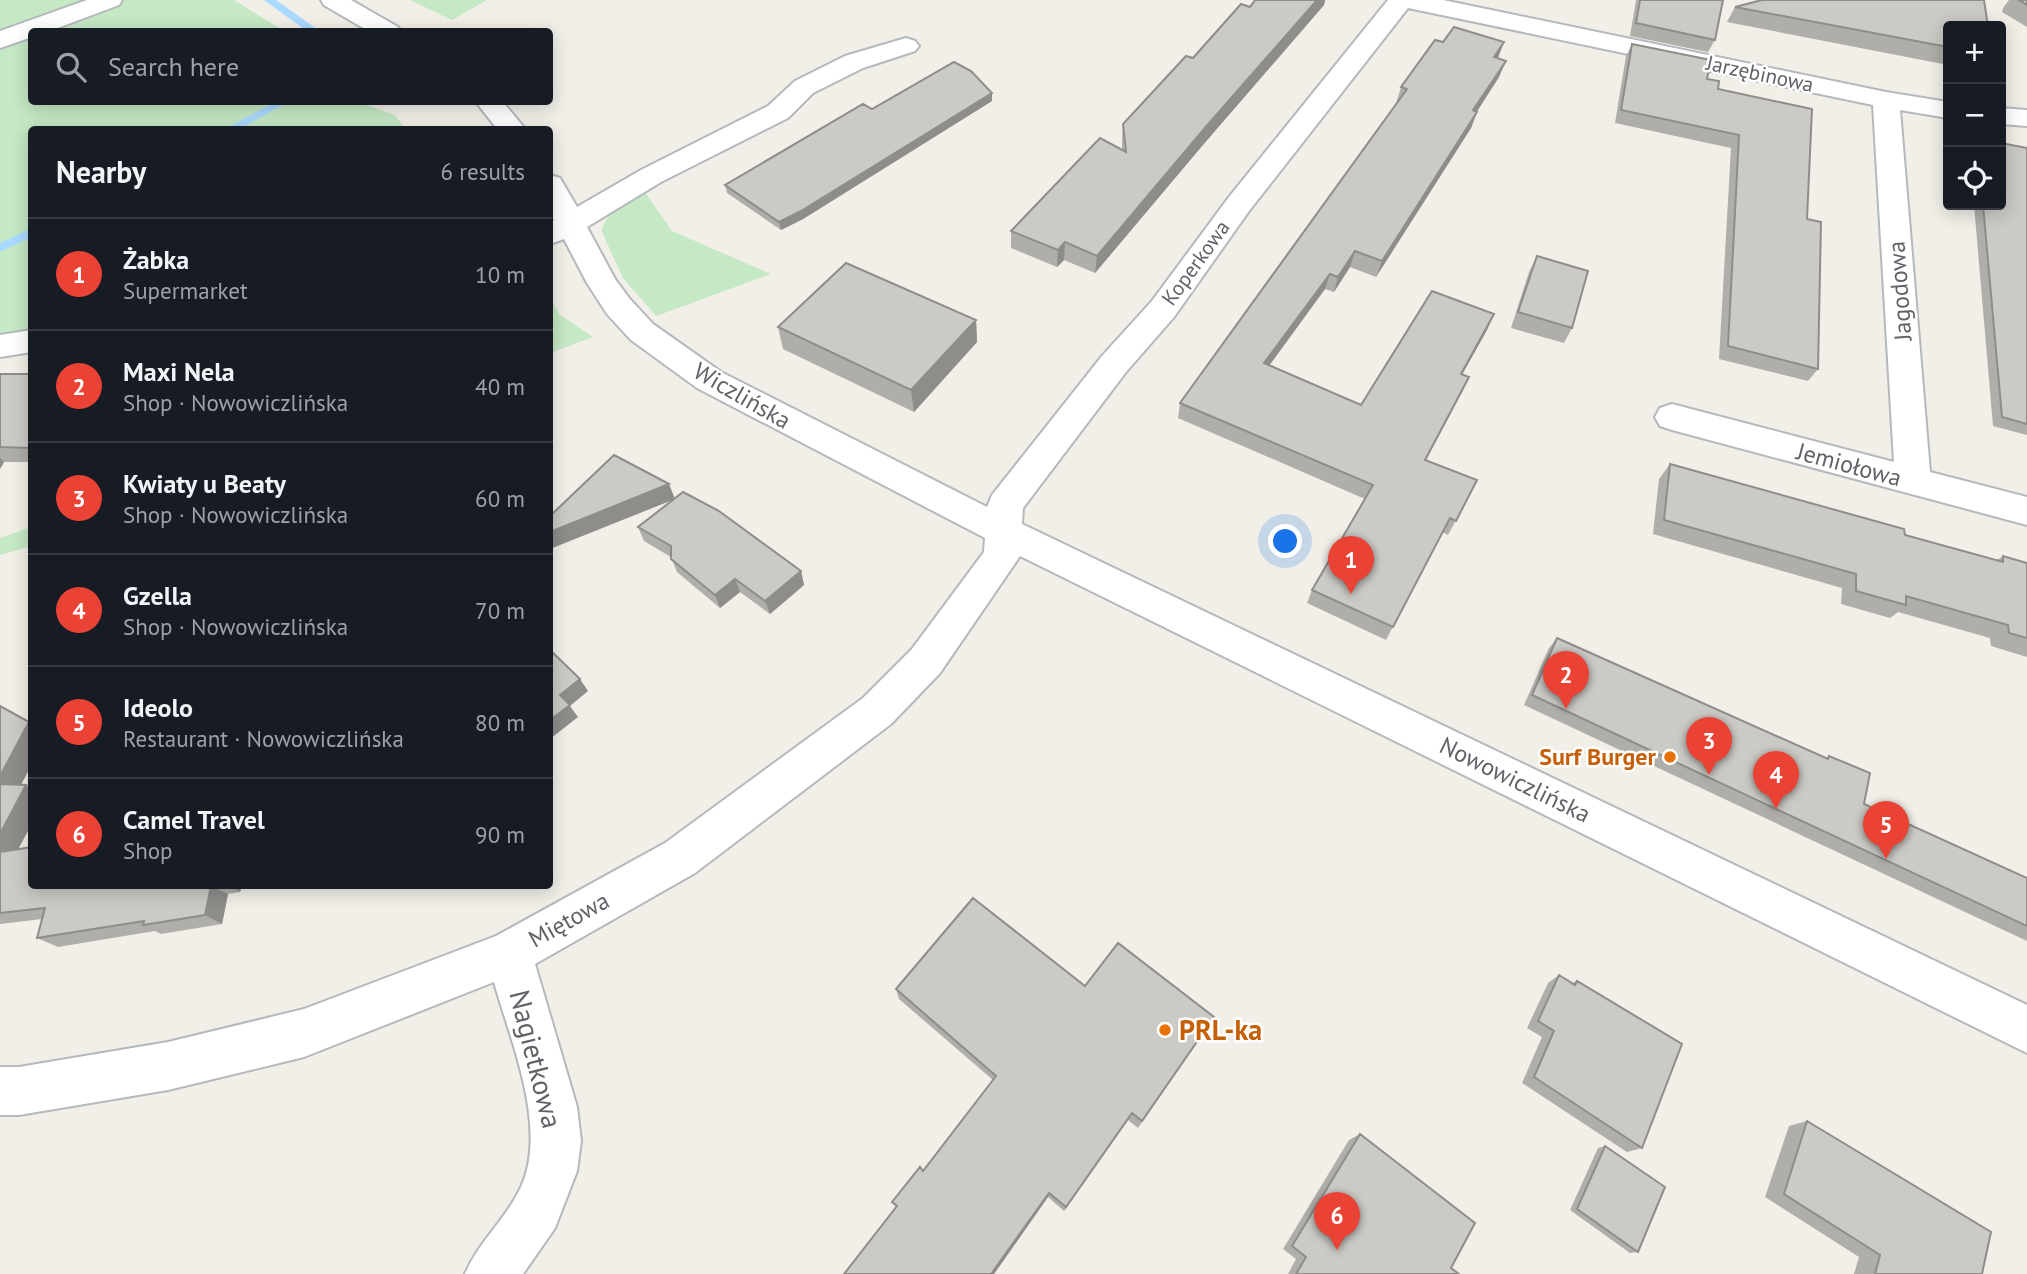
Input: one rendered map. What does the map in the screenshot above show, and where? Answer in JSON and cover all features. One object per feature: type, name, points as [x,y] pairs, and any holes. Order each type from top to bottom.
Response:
[{"type":"street","points":[[33,28],[110,0]]},
{"type":"street","points":[[333,0],[382,28]]},
{"type":"street","name":"Koperkowa","points":[[1003,531],[1005,505],[1114,364],[1163,309],[1239,204],[1401,0]]},
{"type":"street","name":"Jarzębinowa","points":[[1407,0],[1886,100],[1943,109]]},
{"type":"street","points":[[0,40],[28,30]]},
{"type":"street","points":[[560,229],[651,176],[778,112],[804,87],[854,62],[906,46]]},
{"type":"street","name":"Jagodowa","points":[[1886,100],[1913,482]]},
{"type":"street","points":[[492,105],[510,126]]},
{"type":"street","points":[[2006,116],[2027,118]]},
{"type":"street","name":"Wiczlińska","points":[[553,198],[560,229],[618,306],[642,332],[709,380],[1003,531]]},
{"type":"street","points":[[0,346],[28,342]]},
{"type":"street","name":"Jemiołowa","points":[[1672,417],[2027,512]]},
{"type":"street","name":"Miętowa","points":[[0,1091],[19,1091],[168,1066],[304,1033],[509,954],[680,858],[877,711],[926,661],[980,587],[1002,555],[1003,531]]},
{"type":"street","name":"Nowowiczlińska","points":[[1003,531],[2027,1030]]},
{"type":"street","name":"Nagietkowa","points":[[491,1274],[537,1210],[552,1171],[556,1141],[553,1107],[509,954]]},
{"type":"green space","points":[[0,0],[234,0],[279,28],[28,28],[28,105],[367,105],[395,115],[403,126],[28,126],[28,331],[0,335]]},
{"type":"green space","points":[[410,0],[487,0],[452,20]]},
{"type":"green space","points":[[644,191],[672,231],[771,274],[656,316],[623,278],[602,232],[612,213]]},
{"type":"green space","points":[[553,302],[560,315],[593,337],[553,352]]},
{"type":"green space","points":[[28,528],[28,547],[0,555],[0,538]]},
{"type":"building","points":[[1255,0],[1317,0],[1097,256],[1065,242],[1058,250],[1011,231],[1100,138],[1126,152],[1123,124],[1186,56],[1193,58],[1241,4],[1250,7]]},
{"type":"building","points":[[1640,0],[1723,0],[1715,40],[1636,23]]},
{"type":"building","points":[[1762,0],[1984,0],[1987,21],[1943,21],[1943,46],[1735,7]]},
{"type":"building","points":[[1454,27],[1504,42],[1494,57],[1506,61],[1473,110],[1477,112],[1382,261],[1355,251],[1338,277],[1330,274],[1264,363],[1361,405],[1432,291],[1494,314],[1461,374],[1469,377],[1425,460],[1477,480],[1456,521],[1450,518],[1393,627],[1312,590],[1373,485],[1180,403],[1407,89],[1401,87],[1435,40],[1443,42]]},
{"type":"building","points":[[1632,44],[1711,60],[1707,79],[1719,81],[1718,89],[1812,109],[1807,219],[1821,222],[1818,369],[1728,346],[1739,135],[1621,110]]},
{"type":"building","points":[[954,62],[971,71],[992,93],[801,211],[779,222],[725,185],[863,104],[872,109]]},
{"type":"building","points":[[2006,144],[2027,148],[2027,424],[2002,417],[1983,210],[2006,210]]},
{"type":"building","points":[[1537,256],[1588,271],[1572,328],[1518,312]]},
{"type":"building","points":[[846,263],[976,320],[911,390],[778,327]]},
{"type":"building","points":[[0,374],[28,374],[28,448],[0,447]]},
{"type":"building","points":[[614,455],[669,484],[553,531],[553,513]]},
{"type":"building","points":[[1670,464],[1904,529],[1905,535],[2003,562],[2003,556],[2027,563],[2027,638],[2009,633],[2008,625],[1906,596],[1906,605],[1856,591],[1856,574],[1664,520]]},
{"type":"building","points":[[683,492],[719,511],[801,571],[765,601],[735,579],[715,595],[671,559],[671,546],[638,527]]},
{"type":"building","points":[[1557,638],[1828,759],[1829,756],[1870,773],[1864,804],[2027,878],[2027,926],[1532,695]]},
{"type":"building","points":[[553,653],[580,679],[560,695],[570,705],[553,718]]},
{"type":"building","points":[[0,706],[28,724],[0,776]]},
{"type":"building","points":[[0,784],[26,785],[0,834]]},
{"type":"building","points":[[28,848],[28,889],[210,889],[205,915],[143,925],[144,921],[37,938],[45,908],[0,913],[0,852]]},
{"type":"building","points":[[973,898],[1085,986],[1118,943],[1214,1017],[1142,1121],[1132,1113],[1066,1207],[1049,1193],[991,1274],[844,1274],[897,1206],[892,1202],[920,1167],[923,1171],[996,1076],[896,989]]},
{"type":"building","points":[[1559,975],[1575,985],[1577,981],[1682,1044],[1642,1148],[1534,1077],[1554,1031],[1538,1021]]},
{"type":"building","points":[[1807,1121],[1991,1232],[1982,1274],[1875,1274],[1880,1255],[1784,1194]]},
{"type":"building","points":[[1360,1134],[1475,1223],[1451,1268],[1459,1274],[1296,1274],[1306,1257],[1292,1246]]},
{"type":"building","points":[[1605,1146],[1665,1187],[1638,1252],[1577,1209]]},
{"type":"waterway","points":[[269,0],[310,28]]},
{"type":"waterway","points":[[236,126],[276,105]]},
{"type":"waterway","points":[[0,248],[28,234]]},
{"type":"place","name":"Żabka","points":[[1351,594]]},
{"type":"place","name":"Maxi Nela","points":[[1566,709]]},
{"type":"place","name":"Surf Burger","points":[[1670,757]]},
{"type":"place","name":"Kwiaty u Beaty","points":[[1709,775]]},
{"type":"place","name":"Gzella","points":[[1776,809]]},
{"type":"place","name":"Ideolo","points":[[1886,859]]},
{"type":"place","name":"PRL-ka","points":[[1165,1030]]},
{"type":"place","name":"Camel Travel","points":[[1337,1250]]}]
